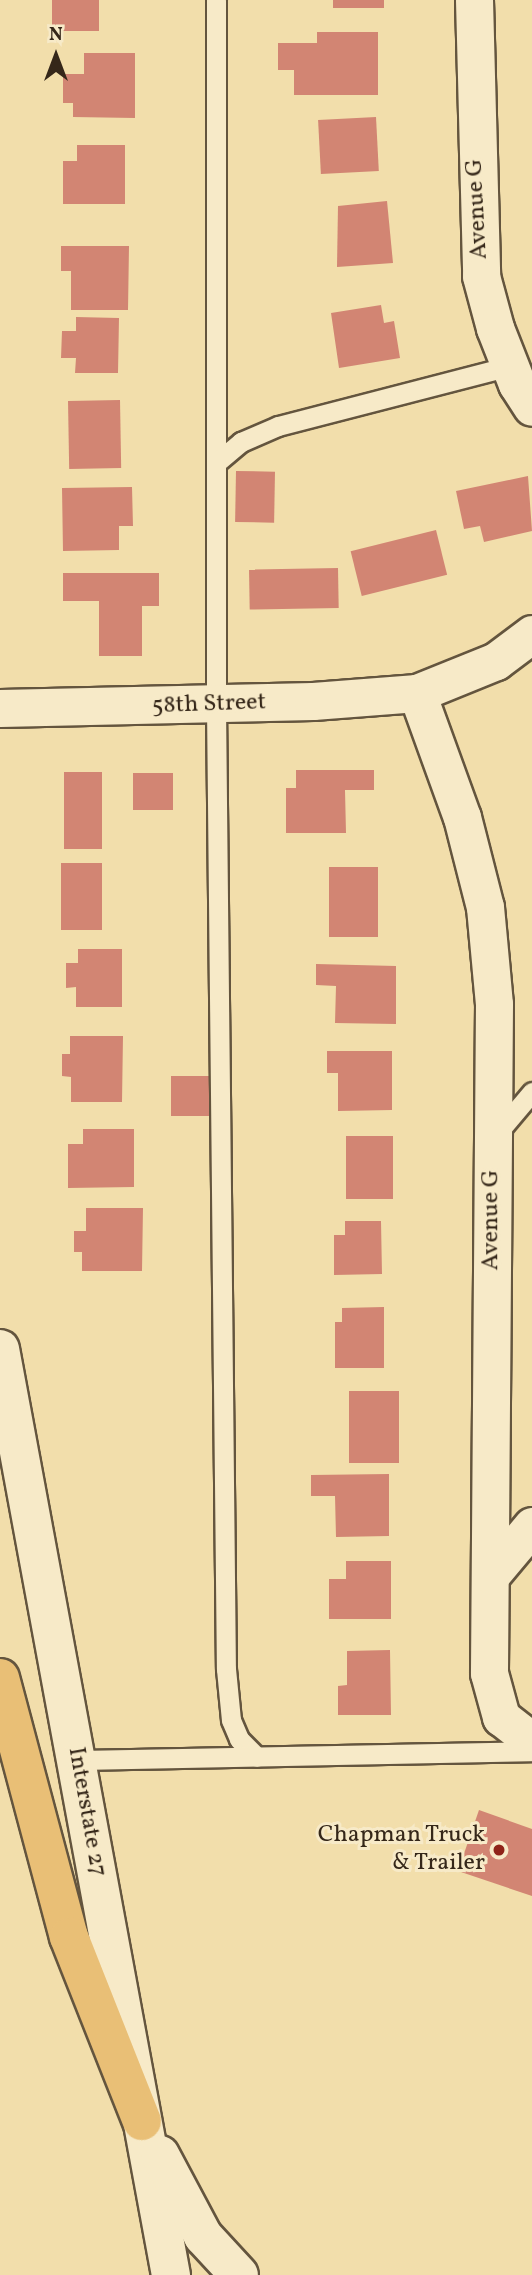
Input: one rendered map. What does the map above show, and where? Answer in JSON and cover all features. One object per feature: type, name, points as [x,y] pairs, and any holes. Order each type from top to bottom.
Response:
[{"type":"highway","points":[[0,1678],[69,1937],[142,2121]]},
{"type":"main road","name":"Interstate 27","points":[[0,1349],[171,2275]]},
{"type":"main road","points":[[142,2121],[203,2236],[239,2275]]},
{"type":"street","name":"Avenue G","points":[[474,0],[481,276],[510,366],[532,407]]},
{"type":"street","name":"58th Street","points":[[0,708],[216,705],[417,693],[496,661],[532,634]]},
{"type":"street","name":"Avenue G","points":[[417,693],[462,817],[485,907],[494,1004],[489,1673],[501,1717],[532,1741]]},
{"type":"street","points":[[491,1575],[532,1526]]},
{"type":"lane","points":[[216,0],[216,705],[226,1669],[231,1720],[239,1739],[257,1757]]},
{"type":"lane","points":[[216,463],[241,442],[278,426],[510,366]]},
{"type":"lane","points":[[493,1139],[532,1092]]},
{"type":"lane","points":[[76,1760],[532,1751]]},
{"type":"building","points":[[52,0],[99,0],[99,31],[52,31]]},
{"type":"building","points":[[333,0],[384,0],[384,8],[333,8]]},
{"type":"building","points":[[317,32],[378,32],[378,95],[294,95],[294,70],[278,70],[278,43],[317,43]]},
{"type":"building","points":[[84,53],[135,53],[135,118],[73,117],[73,103],[63,103],[63,74],[84,74]]},
{"type":"building","points":[[376,117],[379,171],[321,174],[318,120]]},
{"type":"building","points":[[77,145],[125,145],[125,204],[63,204],[63,161],[77,161]]},
{"type":"building","points":[[387,201],[393,263],[337,267],[338,206]]},
{"type":"building","points":[[61,246],[129,246],[128,310],[71,310],[71,271],[61,271]]},
{"type":"building","points":[[381,305],[384,323],[394,321],[400,358],[339,368],[331,313]]},
{"type":"building","points":[[76,317],[119,318],[118,373],[75,373],[76,358],[61,358],[62,331],[76,331]]},
{"type":"building","points":[[120,400],[121,468],[69,469],[68,401]]},
{"type":"building","points":[[236,471],[275,472],[274,523],[235,522]]},
{"type":"building","points":[[528,476],[532,531],[484,542],[480,526],[464,529],[456,491]]},
{"type":"building","points":[[132,487],[133,526],[119,526],[119,550],[63,551],[62,488]]},
{"type":"building","points":[[436,530],[447,575],[362,596],[351,551]]},
{"type":"building","points":[[338,568],[339,608],[250,610],[249,570]]},
{"type":"building","points":[[63,573],[159,573],[159,606],[142,606],[142,656],[99,656],[99,601],[63,601]]},
{"type":"building","points":[[296,770],[374,770],[374,790],[345,790],[346,833],[286,833],[286,788],[296,788]]},
{"type":"building","points":[[64,772],[102,772],[102,849],[64,849]]},
{"type":"building","points":[[133,773],[173,773],[173,810],[133,810]]},
{"type":"building","points":[[61,863],[102,863],[102,930],[61,930]]},
{"type":"building","points":[[329,867],[378,867],[378,937],[329,937]]},
{"type":"building","points":[[78,949],[122,949],[122,1007],[76,1007],[76,987],[66,988],[66,963],[78,963]]},
{"type":"building","points":[[316,964],[396,966],[396,1024],[335,1023],[336,986],[316,985]]},
{"type":"building","points":[[70,1036],[123,1036],[122,1102],[71,1102],[71,1077],[62,1076],[62,1054],[70,1054]]},
{"type":"building","points":[[327,1051],[392,1051],[392,1110],[338,1111],[338,1073],[327,1073]]},
{"type":"building","points":[[171,1076],[211,1076],[211,1116],[171,1116]]},
{"type":"building","points":[[83,1129],[134,1129],[134,1187],[68,1188],[68,1144],[83,1144]]},
{"type":"building","points":[[346,1136],[393,1136],[393,1199],[346,1199]]},
{"type":"building","points":[[86,1208],[143,1208],[142,1271],[82,1271],[82,1252],[74,1252],[74,1231],[86,1231]]},
{"type":"building","points":[[345,1221],[381,1221],[382,1274],[334,1275],[334,1235],[345,1235]]},
{"type":"building","points":[[384,1307],[384,1368],[335,1368],[335,1322],[342,1322],[342,1308]]},
{"type":"building","points":[[349,1391],[399,1391],[399,1463],[349,1463]]},
{"type":"building","points":[[389,1474],[389,1536],[336,1537],[335,1496],[311,1496],[311,1475]]},
{"type":"building","points":[[346,1561],[391,1561],[391,1619],[329,1619],[329,1579],[346,1579]]},
{"type":"building","points":[[390,1650],[391,1715],[338,1715],[338,1686],[347,1685],[347,1651]]},
{"type":"building","name":"Chapman Truck & Trailer","points":[[479,1810],[532,1829],[532,1896],[458,1871]]},
{"type":"place","name":"Chapman Truck & Trailer","points":[[499,1850]]}]
